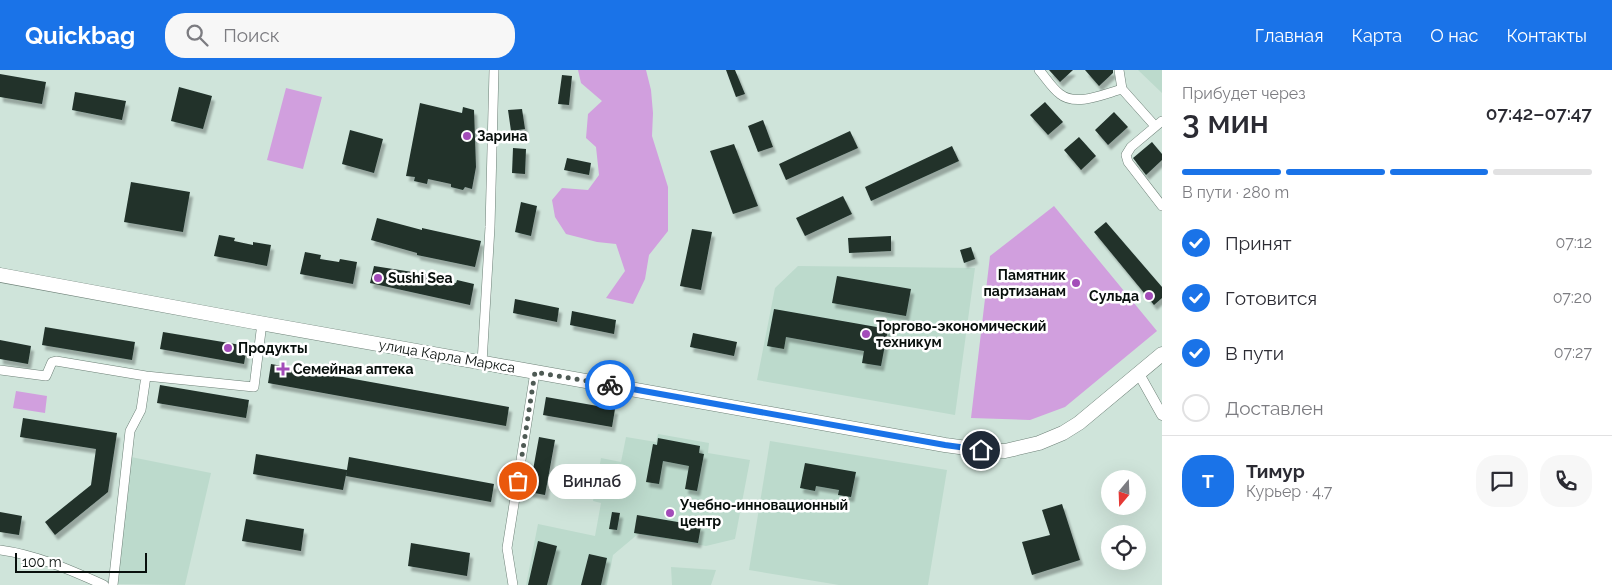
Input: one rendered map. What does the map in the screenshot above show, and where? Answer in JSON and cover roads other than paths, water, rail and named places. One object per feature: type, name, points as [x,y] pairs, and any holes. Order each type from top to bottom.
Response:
[{"type":"highway","name":"улица Карла Маркса","points":[[0,275],[482,363],[981,450],[1005,451],[1039,443],[1063,433],[1079,423],[1162,354]]},
{"type":"street","points":[[482,363],[490,227],[494,70]]},
{"type":"street","points":[[1040,70],[1060,95],[1070,99],[1084,99],[1122,89]]},
{"type":"street","points":[[1119,70],[1122,89],[1159,123],[1131,147],[1126,155],[1128,162],[1162,206]]},
{"type":"street","points":[[0,370],[46,376],[52,362],[56,362],[146,376],[254,387],[262,323]]},
{"type":"street","points":[[513,585],[507,548],[535,372]]},
{"type":"street","points":[[1139,374],[1162,416]]},
{"type":"street","points":[[113,585],[130,431],[141,410],[146,376]]},
{"type":"street","points":[[0,550],[19,552],[46,560],[104,585]]},
{"type":"place","name":"Зарина","points":[[467,136]]},
{"type":"place","name":"Sushi Sea","points":[[378,278]]},
{"type":"place","name":"Памятник партизанам","points":[[1076,283]]},
{"type":"place","name":"Сульда","points":[[1149,296]]},
{"type":"place","name":"Торгово-экономический техникум","points":[[866,334]]},
{"type":"place","name":"Продукты","points":[[228,348]]},
{"type":"place","name":"Семейная аптека","points":[[283,369]]},
{"type":"place","name":"Винлаб","points":[[518,481]]},
{"type":"place","name":"Учебно-инновационный центр","points":[[670,513]]}]
